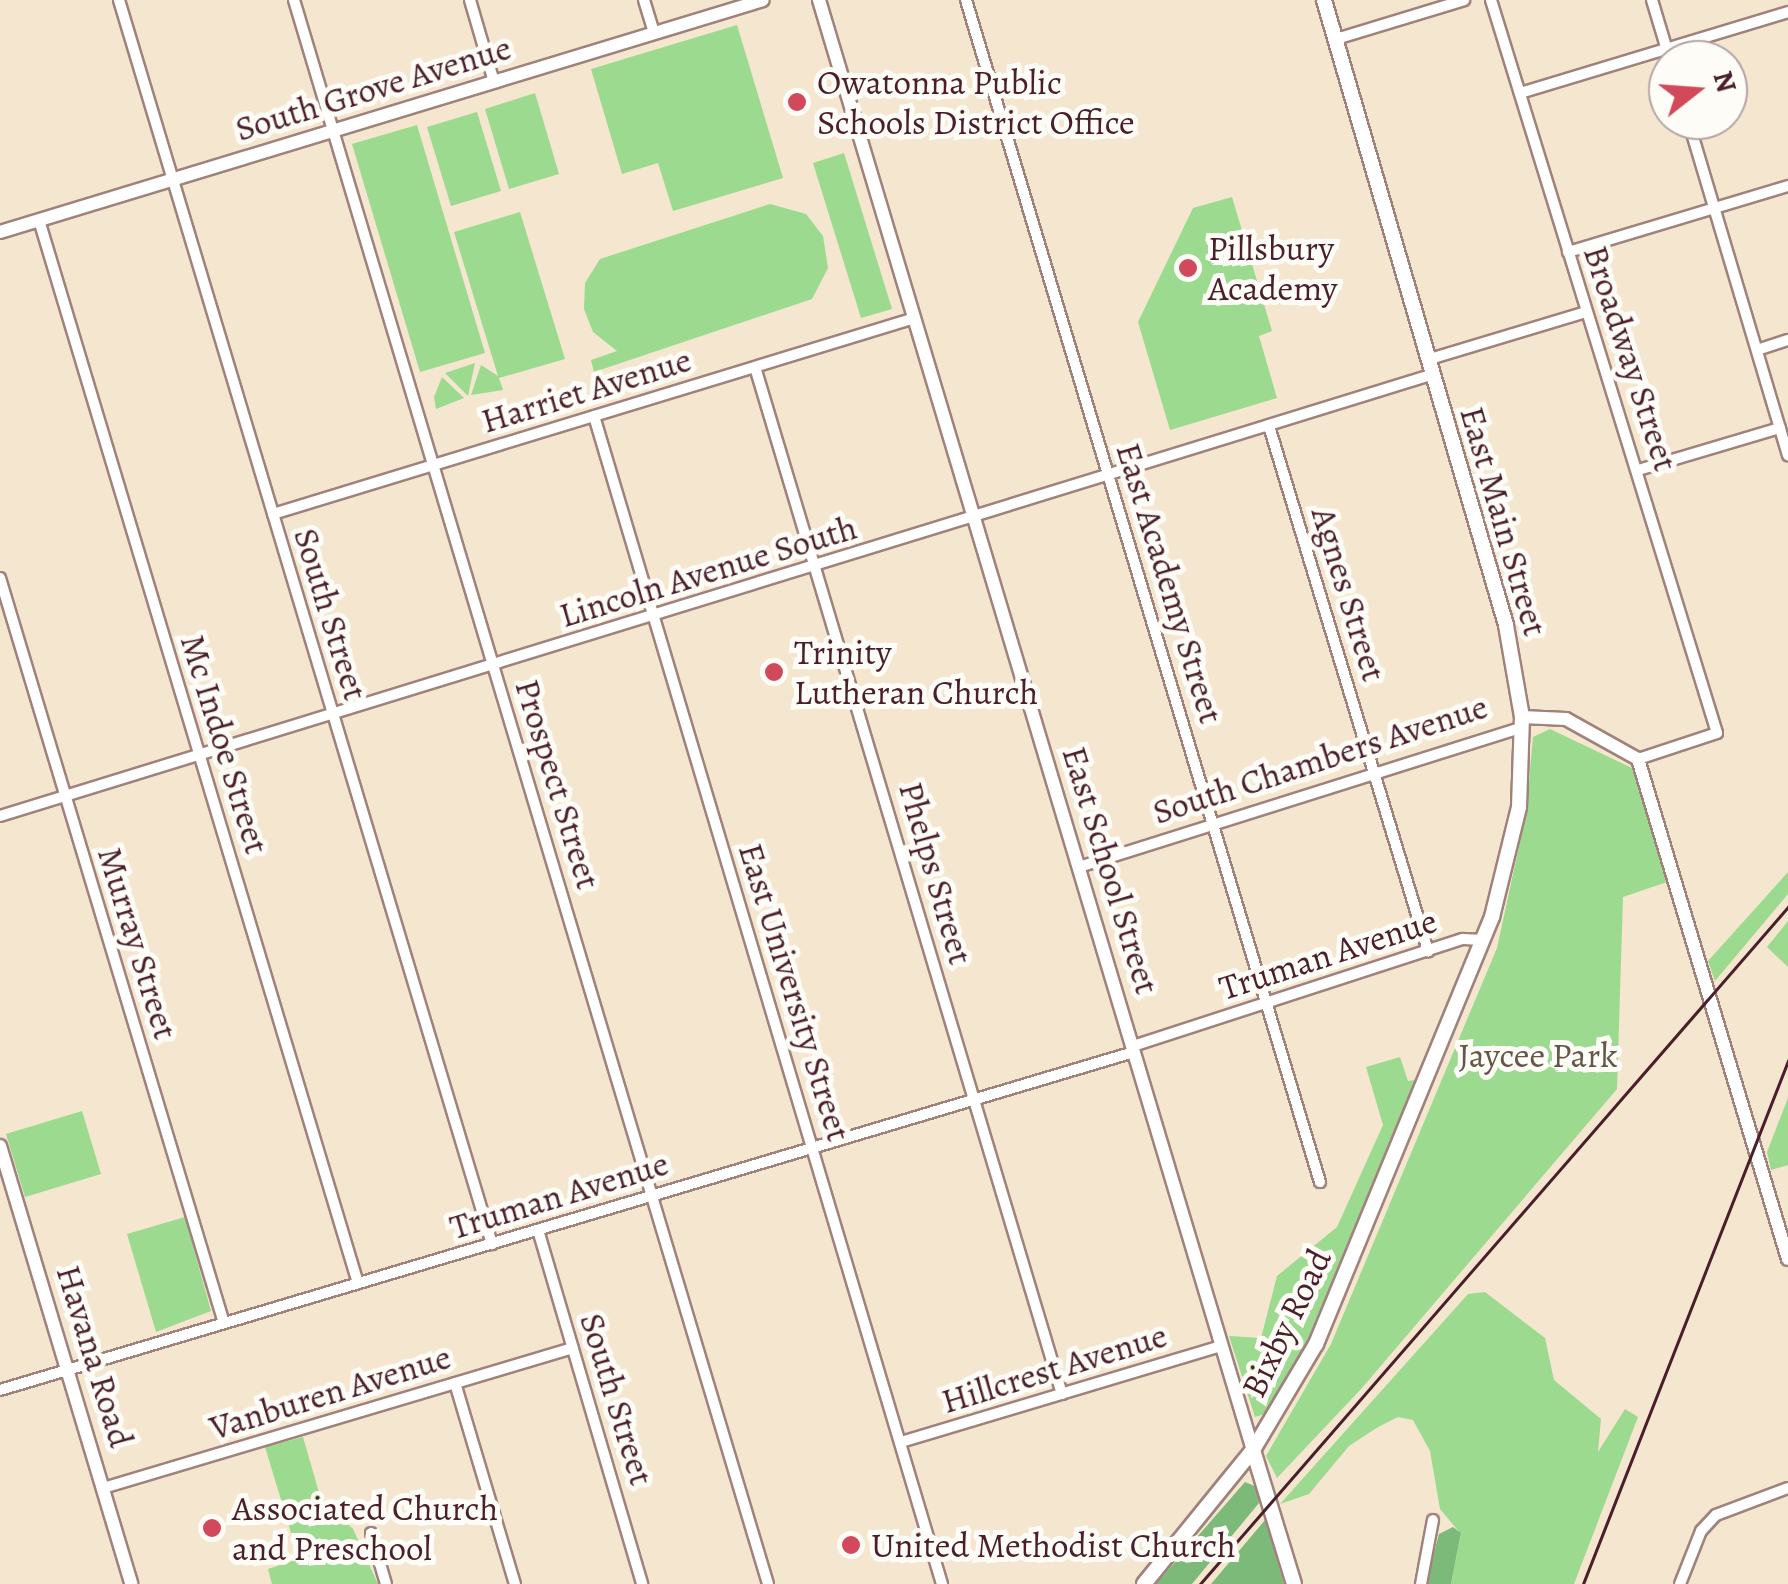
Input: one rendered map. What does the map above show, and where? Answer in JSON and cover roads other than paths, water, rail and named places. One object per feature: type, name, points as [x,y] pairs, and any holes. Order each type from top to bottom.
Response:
[{"type":"main road","name":"East Main Street","points":[[1324,0],[1433,358],[1430,375],[1506,625],[1522,722],[1514,839],[1483,940],[1433,1060]]},
{"type":"main road","name":"Bixby Road","points":[[1144,1584],[1253,1450],[1316,1344],[1433,1060]]},
{"type":"main road","name":"East School Street","points":[[1253,1450],[1294,1584]]},
{"type":"street","name":"South Street","points":[[119,0],[492,1244]]},
{"type":"street","name":"Prospect Street","points":[[294,0],[768,1584]]},
{"type":"street","points":[[470,0],[494,82]]},
{"type":"street","points":[[644,0],[654,33]]},
{"type":"street","name":"South Grove Avenue","points":[[0,232],[763,0]]},
{"type":"street","name":"East School Street","points":[[820,0],[1253,1450]]},
{"type":"street","name":"East Academy Street","points":[[966,0],[1320,1182]]},
{"type":"street","points":[[1336,39],[1464,0]]},
{"type":"street","name":"Broadway Street","points":[[1492,0],[1717,733],[1638,759]]},
{"type":"street","points":[[1652,0],[1664,40]]},
{"type":"street","points":[[1708,40],[1788,12]]},
{"type":"street","points":[[1520,93],[1648,59]]},
{"type":"street","points":[[1694,140],[1788,455]]},
{"type":"street","points":[[1568,252],[1788,186]]},
{"type":"street","name":"Mc Indoe Street","points":[[39,220],[358,1284]]},
{"type":"street","points":[[1433,358],[1586,312]]},
{"type":"street","name":"Harriet Avenue","points":[[273,514],[915,318]]},
{"type":"street","points":[[1756,350],[1788,340]]},
{"type":"street","name":"Phelps Street","points":[[755,367],[1062,1394]]},
{"type":"street","name":"Lincoln Avenue South","points":[[0,816],[975,519],[1430,375]]},
{"type":"street","name":"East University Street","points":[[594,416],[942,1584]]},
{"type":"street","name":"Agnes Street","points":[[1269,426],[1428,951]]},
{"type":"street","points":[[1638,470],[1780,428]]},
{"type":"street","name":"Murray Street","points":[[0,578],[224,1323]]},
{"type":"street","name":"South Chambers Avenue","points":[[1079,867],[1374,774],[1522,722],[1566,719],[1638,759]]},
{"type":"street","points":[[1638,759],[1788,1259]]},
{"type":"street","name":"Truman Avenue","points":[[0,1390],[974,1100],[1428,951],[1483,940]]},
{"type":"street","name":"Havana Road","points":[[0,1146],[132,1584]]},
{"type":"street","name":"South Street","points":[[538,1230],[642,1584]]},
{"type":"street","name":"Hillcrest Avenue","points":[[901,1442],[1222,1346]]},
{"type":"street","name":"Vanburen Avenue","points":[[103,1488],[573,1348]]},
{"type":"street","points":[[455,1383],[514,1584]]},
{"type":"street","points":[[1680,1584],[1701,1531],[1716,1515],[1788,1488]]},
{"type":"street","points":[[1421,1584],[1433,1520]]},
{"type":"street","points":[[371,1533],[386,1584]]},
{"type":"railway","points":[[1200,1584],[1788,907]]},
{"type":"railway","points":[[1583,1584],[1788,1061]]},
{"type":"place","name":"Owatonna Public Schools District Office","points":[[797,102]]},
{"type":"place","name":"Pillsbury Academy","points":[[1188,268]]},
{"type":"place","name":"Trinity Lutheran Church","points":[[774,672]]},
{"type":"place","name":"Associated Church and Preschool","points":[[212,1528]]},
{"type":"place","name":"United Methodist Church","points":[[851,1545]]},
{"type":"park label","name":"Jaycee Park","points":[[1538,1055]]}]
